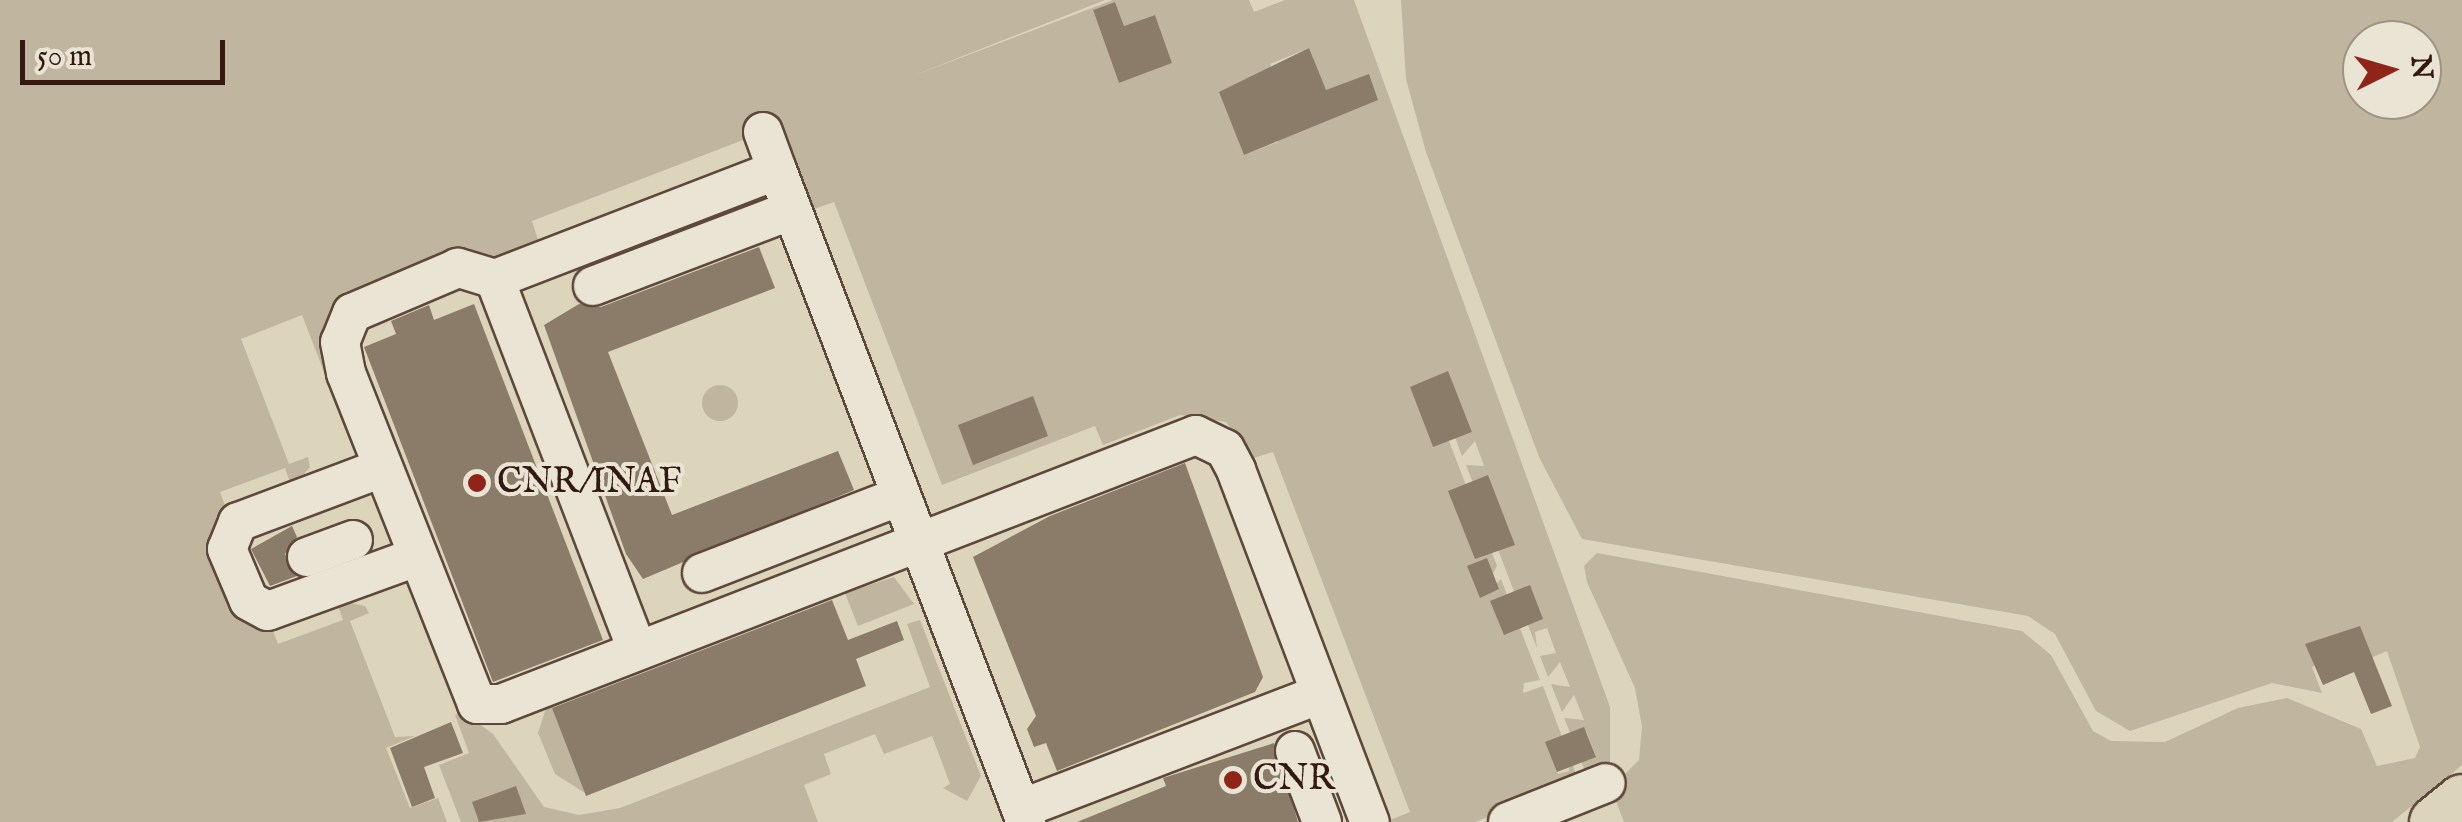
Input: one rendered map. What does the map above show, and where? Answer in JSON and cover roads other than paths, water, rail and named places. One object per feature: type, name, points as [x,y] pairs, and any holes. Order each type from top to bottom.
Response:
[{"type":"lane","points":[[763,132],[1023,815],[1320,694]]},
{"type":"lane","points":[[777,170],[495,279],[458,268],[352,313],[340,356],[416,558],[477,704],[501,704],[636,647],[1181,438],[1211,438],[1236,470],[1370,822]]},
{"type":"lane","points":[[594,286],[792,210]]},
{"type":"lane","points":[[495,279],[546,453],[636,647]]},
{"type":"lane","points":[[382,468],[238,522],[228,549],[249,601],[268,611],[416,558]]},
{"type":"lane","points":[[702,573],[902,496]]},
{"type":"lane","points":[[307,557],[353,540]]},
{"type":"lane","points":[[1295,750],[1322,822]]},
{"type":"lane","points":[[1508,822],[1606,783]]},
{"type":"place","name":"CNR/INAF","points":[[477,483]]},
{"type":"place","name":"CNR","points":[[1233,780]]}]
